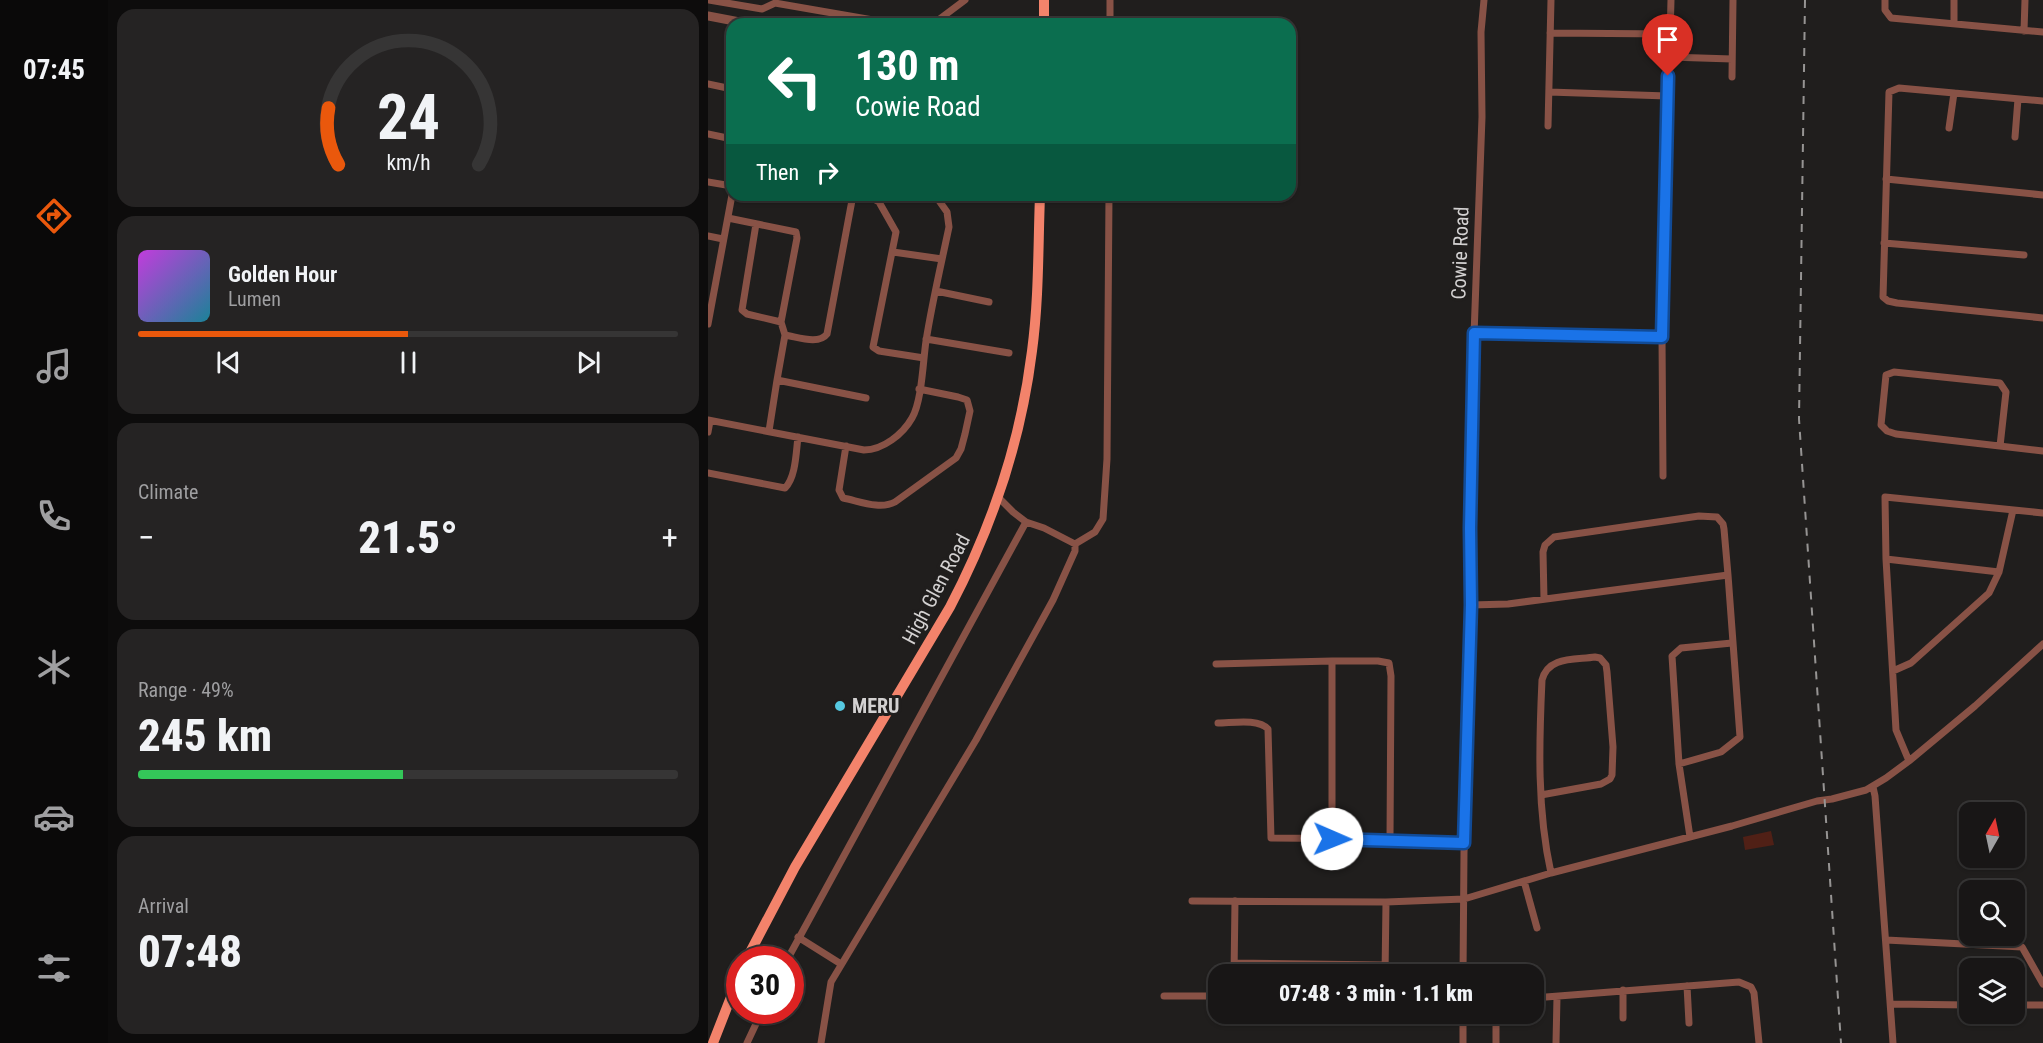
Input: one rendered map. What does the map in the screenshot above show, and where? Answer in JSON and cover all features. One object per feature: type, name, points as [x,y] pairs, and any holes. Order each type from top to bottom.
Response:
[{"type":"main road","points":[[1044,0],[1044,18]]},
{"type":"main road","name":"High Glen Road","points":[[753,946],[795,867],[950,607],[969,570],[999,498],[1020,418],[1032,351],[1039,270],[1040,201]]},
{"type":"main road","points":[[713,1043],[726,1010]]},
{"type":"street","points":[[709,0],[762,9],[775,3],[861,18]]},
{"type":"street","points":[[941,18],[965,0]]},
{"type":"street","points":[[1110,0],[1110,18]]},
{"type":"street","name":"Cowie Road","points":[[1463,964],[1474,333],[1482,117],[1481,32],[1484,0]]},
{"type":"street","points":[[1548,126],[1551,0]]},
{"type":"street","points":[[1663,476],[1662,337],[1671,0]]},
{"type":"street","points":[[1732,77],[1733,0]]},
{"type":"street","points":[[1885,0],[1885,10],[1892,18],[2043,32]]},
{"type":"street","points":[[1954,0],[1954,23]]},
{"type":"street","points":[[2024,31],[2025,0]]},
{"type":"street","points":[[708,16],[726,19]]},
{"type":"street","points":[[1550,33],[1670,34]]},
{"type":"street","points":[[1669,57],[1732,59]]},
{"type":"street","points":[[708,84],[726,88]]},
{"type":"street","points":[[2043,101],[1899,88],[1889,92],[1883,297],[1888,301],[2043,318]]},
{"type":"street","points":[[1549,92],[1667,96]]},
{"type":"street","points":[[1949,128],[1954,93]]},
{"type":"street","points":[[2015,136],[2018,99]]},
{"type":"street","points":[[708,134],[726,138]]},
{"type":"street","points":[[1886,179],[2043,195]]},
{"type":"street","points":[[708,182],[726,185]]},
{"type":"street","points":[[708,322],[710,300],[731,201]]},
{"type":"street","points":[[785,334],[818,340],[824,339],[827,334],[851,201]]},
{"type":"street","points":[[878,201],[895,227],[896,234],[873,347],[879,351],[924,358]]},
{"type":"street","points":[[708,432],[709,421],[864,450],[885,444],[901,432],[913,417],[949,221],[947,212],[940,201]]},
{"type":"street","points":[[1075,544],[1095,532],[1103,519],[1107,459],[1109,201]]},
{"type":"street","points":[[728,218],[794,231],[797,235],[781,322],[785,334],[769,431]]},
{"type":"street","points":[[756,224],[742,310],[744,313],[781,322]]},
{"type":"street","points":[[708,236],[723,239]]},
{"type":"street","points":[[1884,243],[2024,255]]},
{"type":"street","points":[[892,252],[942,259]]},
{"type":"street","points":[[936,291],[988,302]]},
{"type":"street","points":[[1474,333],[1662,337]]},
{"type":"street","points":[[926,339],[1009,352]]},
{"type":"street","points":[[2000,446],[2006,392],[2000,383],[1894,372],[1886,375],[1881,425],[1887,431],[1896,434],[2043,451]]},
{"type":"street","points":[[777,380],[866,398]]},
{"type":"street","points":[[846,446],[839,489],[843,498],[878,505],[892,504],[951,463],[961,448],[970,411],[969,404],[967,400],[958,397],[919,389]]},
{"type":"street","points":[[708,473],[785,488],[792,474],[798,437]]},
{"type":"street","points":[[1909,761],[1896,730],[1886,559],[1885,497],[2043,513]]},
{"type":"street","points":[[999,498],[1026,522],[1044,528],[1075,544]]},
{"type":"street","points":[[1893,671],[1911,663],[1989,593],[2000,572],[2013,510]]},
{"type":"street","points":[[1544,599],[1545,545],[1554,537],[1707,515],[1720,519],[1724,529],[1740,737],[1721,752],[1679,764]]},
{"type":"street","points":[[794,946],[1026,522]]},
{"type":"street","points":[[821,1043],[831,982],[976,740],[1053,600],[1075,551],[1075,544]]},
{"type":"street","points":[[1886,559],[2000,572]]},
{"type":"street","points":[[1471,605],[1508,604],[1728,575]]},
{"type":"street","points":[[1690,837],[1679,764],[1672,656],[1681,648],[1732,643]]},
{"type":"street","points":[[1192,901],[1386,902],[1464,898],[1817,801],[1832,799],[1873,786],[1909,761],[1975,706],[2043,644]]},
{"type":"street","points":[[1541,795],[1601,784],[1612,775],[1613,747],[1607,672],[1606,665],[1600,658],[1553,663],[1544,672],[1541,700],[1541,795],[1544,837],[1551,873]]},
{"type":"street","points":[[1216,664],[1332,661],[1389,663],[1391,676],[1390,839]]},
{"type":"street","points":[[1332,661],[1332,839]]},
{"type":"street","points":[[1218,723],[1262,723],[1268,729],[1271,838],[1390,839],[1464,843]]},
{"type":"street","points":[[1873,786],[1893,1043]]},
{"type":"street","points":[[1524,881],[1537,928]]},
{"type":"street","points":[[1235,901],[1234,963],[1310,964]]},
{"type":"street","points":[[1385,964],[1386,902]]},
{"type":"street","points":[[798,937],[841,964]]},
{"type":"street","points":[[1886,940],[2022,947],[2043,984]]},
{"type":"street","points":[[1544,998],[1739,982],[1750,987],[1754,993],[1758,1043]]},
{"type":"street","points":[[1687,986],[1689,1023]]},
{"type":"street","points":[[1623,990],[1623,1018]]},
{"type":"street","points":[[1164,996],[1208,996]]},
{"type":"street","points":[[1556,1043],[1557,997]]},
{"type":"street","points":[[1890,1004],[1959,1005]]},
{"type":"street","points":[[2025,1005],[2043,1005]]},
{"type":"street","points":[[747,1043],[756,1024]]},
{"type":"street","points":[[1463,1024],[1463,1043]]},
{"type":"street","points":[[1496,1024],[1496,1043]]},
{"type":"shaded area","points":[[1771,831],[1774,845],[1745,850],[1743,837]]},
{"type":"railway","points":[[1805,0],[1799,419],[1841,1043]]},
{"type":"place","name":"MERU","points":[[840,706]]},
{"type":"route","points":[[1332,839],[1464,843],[1471,605],[1470,528],[1474,333],[1662,337],[1668,76]]}]
